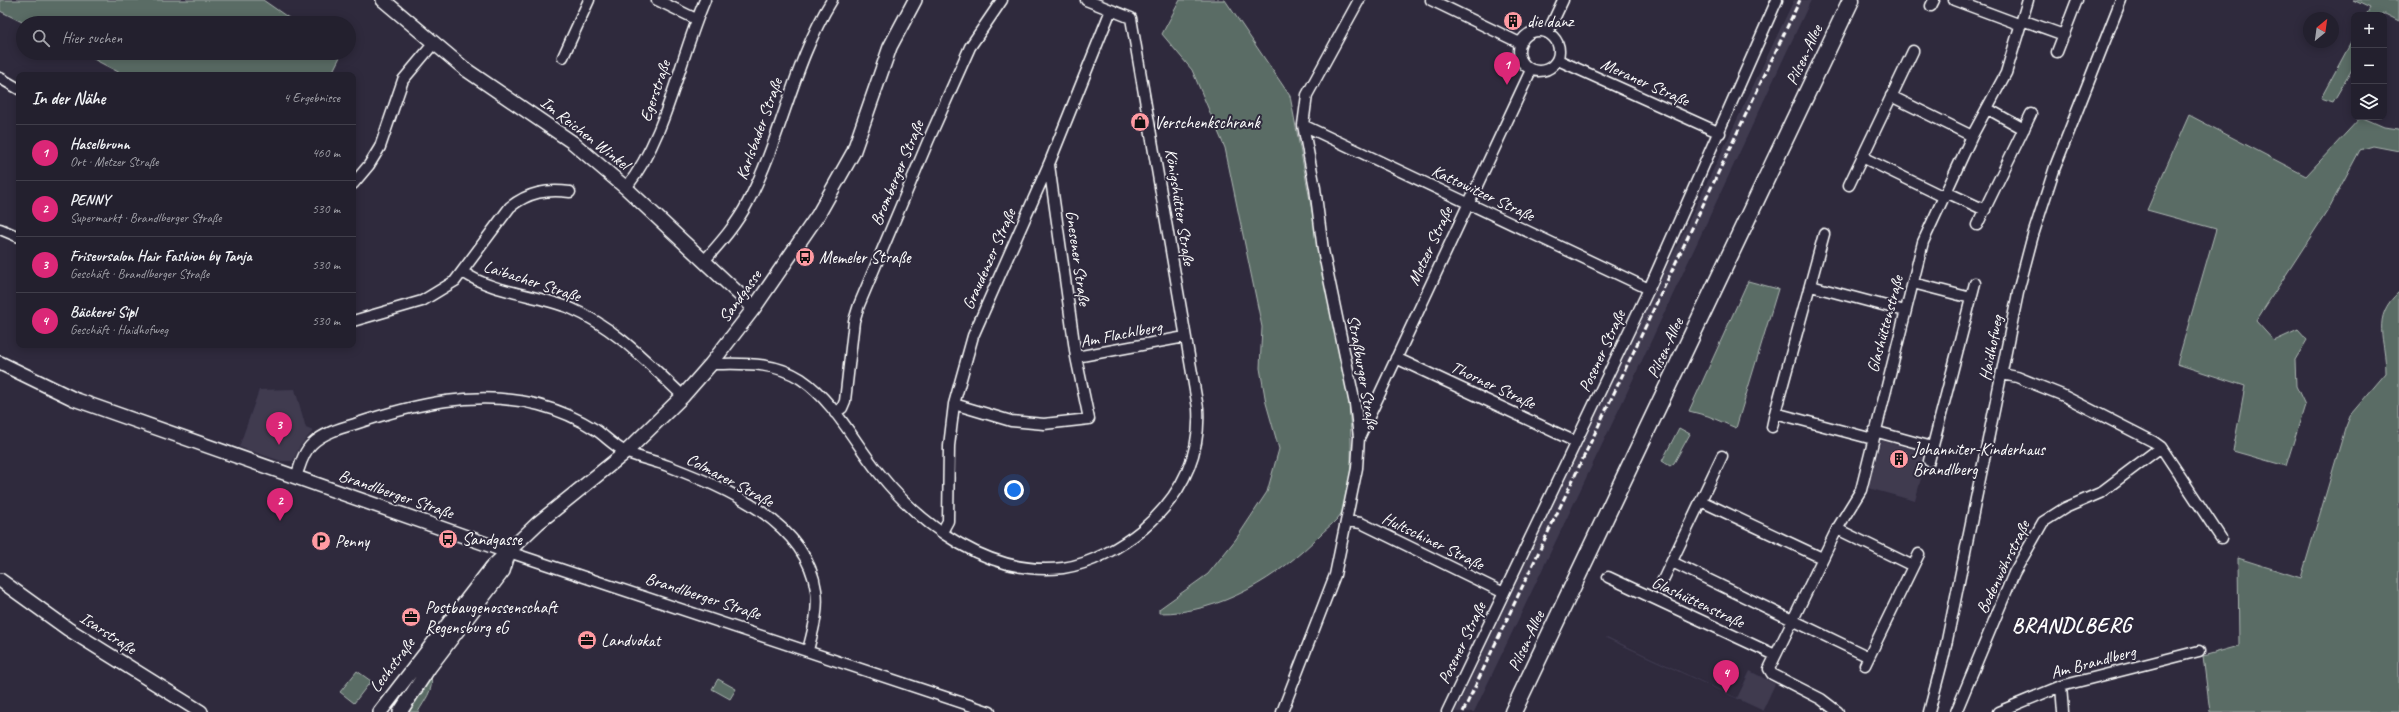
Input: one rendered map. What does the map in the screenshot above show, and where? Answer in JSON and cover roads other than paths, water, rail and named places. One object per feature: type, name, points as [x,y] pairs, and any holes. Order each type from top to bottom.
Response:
[{"type":"main road","name":"Pilsen-Allee","points":[[1513,712],[1851,0]]},
{"type":"street","name":"Im Reichen Winkel","points":[[383,0],[479,79],[557,130],[626,188],[754,308]]},
{"type":"street","points":[[563,57],[589,0]]},
{"type":"street","points":[[657,0],[696,19]]},
{"type":"street","name":"Egerstraße","points":[[626,188],[637,174],[656,136],[696,19],[705,0]]},
{"type":"street","name":"Karlsbader Straße","points":[[704,261],[731,229],[747,204],[770,152],[800,63],[832,0]]},
{"type":"street","name":"Sandgasse","points":[[509,552],[538,523],[626,452],[683,396],[711,364],[754,308],[818,216],[853,153],[890,47],[915,0]]},
{"type":"street","name":"Bromberger Straße","points":[[835,414],[842,408],[845,401],[854,321],[859,305],[929,139],[970,47],[1002,0]]},
{"type":"street","points":[[1086,0],[1111,10]]},
{"type":"street","name":"Straßburger Straße","points":[[1282,712],[1335,575],[1348,521],[1357,468],[1359,437],[1348,362],[1323,250],[1315,188],[1303,125],[1307,95],[1359,0]]},
{"type":"street","points":[[1431,0],[1520,43]]},
{"type":"street","points":[[1548,32],[1563,0]]},
{"type":"street","name":"Posener Straße","points":[[1447,712],[1649,289],[1720,133],[1777,0]]},
{"type":"street","points":[[1954,0],[2064,35]]},
{"type":"street","name":"Glashüttenstraße","points":[[1838,712],[1822,699],[1772,674],[1769,669],[1774,655],[1837,528],[1861,490],[1923,242],[1982,115],[1988,109],[2008,68],[2028,0]]},
{"type":"street","points":[[2058,52],[2077,0]]},
{"type":"street","name":"Haidhofweg","points":[[1929,712],[1944,655],[2019,288],[2033,235],[2055,167],[2121,0]]},
{"type":"street","name":"Königshütter Straße","points":[[942,532],[969,548],[1015,565],[1040,569],[1063,568],[1081,564],[1133,537],[1165,508],[1186,477],[1195,452],[1199,429],[1197,400],[1131,18],[1111,10]]},
{"type":"street","name":"Graudenzer Straße","points":[[942,532],[948,521],[949,446],[954,404],[972,336],[1049,164],[1111,10]]},
{"type":"street","points":[[1535,31],[1548,32],[1557,42],[1559,48],[1558,60],[1554,65],[1543,72],[1531,70],[1521,62],[1519,55],[1520,43],[1529,33],[1535,31]]},
{"type":"street","points":[[356,180],[369,165],[380,147],[402,80],[434,43]]},
{"type":"street","points":[[1849,184],[1913,52]]},
{"type":"street","name":"Meraner Straße","points":[[1558,60],[1720,133]]},
{"type":"street","name":"Metzer Straße","points":[[1359,437],[1467,203],[1531,70]]},
{"type":"street","points":[[0,78],[16,87]]},
{"type":"street","points":[[1891,96],[1972,136]]},
{"type":"street","points":[[1988,109],[2024,129]]},
{"type":"street","points":[[1978,225],[2031,114]]},
{"type":"street","name":"Kattowitzer Straße","points":[[1303,125],[1649,289]]},
{"type":"street","points":[[1862,157],[1985,210]]},
{"type":"street","name":"Gnesener Straße","points":[[1049,164],[1076,357]]},
{"type":"street","points":[[356,320],[422,301],[450,284],[463,272],[510,207],[519,200],[540,192],[570,192]]},
{"type":"street","points":[[0,229],[16,236]]},
{"type":"street","points":[[1772,426],[1824,234]]},
{"type":"street","name":"Laibacher Straße","points":[[463,272],[478,282],[551,301],[580,313],[625,341],[683,396]]},
{"type":"street","points":[[1913,283],[1971,298]]},
{"type":"street","points":[[1929,461],[1975,283]]},
{"type":"street","points":[[1811,286],[1905,311]]},
{"type":"street","name":"Am Flachlberg","points":[[954,404],[1011,422],[1044,424],[1089,419],[1076,357],[1185,337]]},
{"type":"street","name":"Thorner Straße","points":[[1396,358],[1576,442]]},
{"type":"street","name":"Brandlberger Straße","points":[[0,363],[74,398],[296,477],[509,552],[808,650],[990,712]]},
{"type":"street","points":[[711,364],[758,364],[789,372],[813,388],[835,414],[898,496],[913,511],[942,532]]},
{"type":"street","points":[[2002,374],[2017,377],[2062,395],[2161,447],[2221,538]]},
{"type":"street","name":"Colmarer Straße","points":[[296,477],[306,452],[317,439],[366,420],[419,405],[454,399],[495,398],[540,405],[566,415],[594,429],[626,452],[674,468],[722,490],[767,516],[786,532],[802,552],[814,578],[816,591],[814,624],[808,650]]},
{"type":"street","points":[[1775,413],[1932,447]]},
{"type":"street","name":"Bodenwöhrstraße","points":[[1956,712],[2014,573],[2044,522],[2065,508],[2100,493],[2161,447]]},
{"type":"street","points":[[1662,582],[1722,456]]},
{"type":"street","points":[[1701,501],[1822,558]]},
{"type":"street","name":"Hultschiner Straße","points":[[1348,521],[1361,523],[1504,593]]},
{"type":"street","points":[[1837,528],[1913,566]]},
{"type":"street","name":"Lechstraße","points":[[380,712],[492,566],[509,552]]},
{"type":"street","name":"Lechstraße","points":[[400,712],[429,668],[503,571],[509,552]]},
{"type":"street","points":[[1672,562],[1792,619],[1867,661],[1919,554]]},
{"type":"street","name":"Glashüttenstraße","points":[[1608,577],[1774,655]]},
{"type":"street","name":"Isarstraße","points":[[0,580],[75,634],[200,712]]},
{"type":"street","name":"Am Brandlberg","points":[[1998,712],[2061,686],[2199,652]]},
{"type":"street","points":[[2061,686],[2063,712]]},
{"type":"railway","points":[[1463,712],[1800,0]]},
{"type":"place","name":"die danz","points":[[1513,21]]},
{"type":"place","name":"Haselbrunn","points":[[1507,85]]},
{"type":"place","name":"Verschenkschrank","points":[[1140,122]]},
{"type":"place","name":"Memeler Straße","points":[[805,257]]},
{"type":"place","name":"Friseursalon Hair Fashion by Tanja","points":[[279,445]]},
{"type":"place","name":"Johanniter-Kinderhaus Brandlberg","points":[[1899,459]]},
{"type":"place","name":"PENNY","points":[[280,521]]},
{"type":"place","name":"Sandgasse","points":[[448,539]]},
{"type":"place","name":"Penny","points":[[321,541]]},
{"type":"place","name":"Postbaugenossenschaft Regensburg eG","points":[[411,617]]},
{"type":"place","name":"Landvokat","points":[[587,640]]},
{"type":"place","name":"Bäckerei Sipl","points":[[1726,693]]},
{"type":"district","name":"BRANDLBERG","points":[[2072,625]]}]
